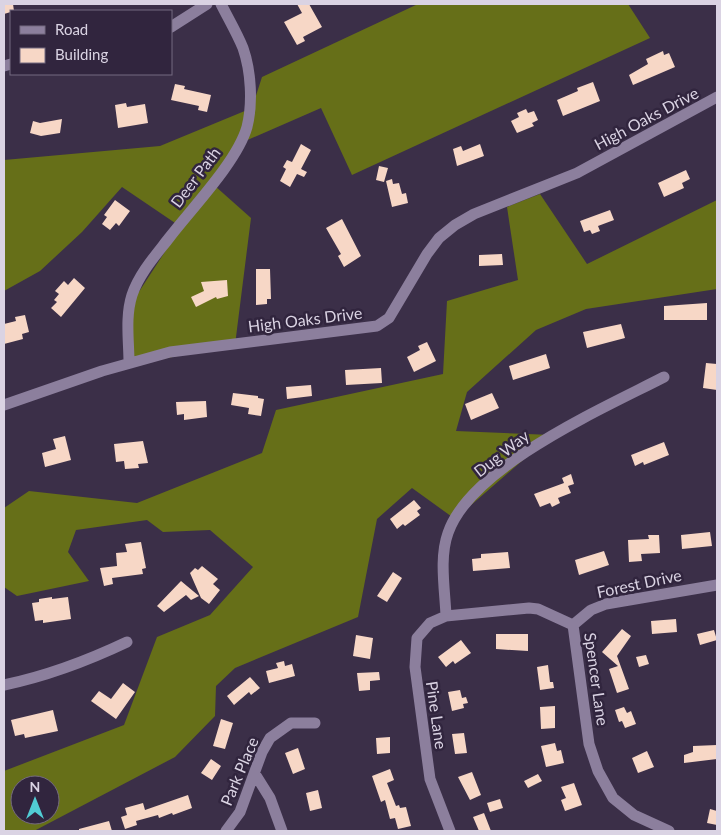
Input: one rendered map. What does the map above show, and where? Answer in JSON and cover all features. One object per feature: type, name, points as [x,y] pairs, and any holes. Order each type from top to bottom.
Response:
[{"type":"street","points":[[172,26],[208,4]]},
{"type":"street","name":"Deer Path","points":[[129,363],[128,316],[132,294],[146,268],[205,194],[234,151],[246,128],[250,84],[247,64],[242,47],[221,4]]},
{"type":"street","name":"High Oaks Drive","points":[[4,405],[129,363],[186,349],[377,326],[389,318],[439,238],[455,225],[474,214],[577,173],[717,97]]},
{"type":"street","name":"Dug Way","points":[[446,616],[444,559],[446,540],[451,525],[467,503],[503,468],[533,446],[664,377]]},
{"type":"street","name":"Forest Drive","points":[[574,625],[590,610],[606,604],[717,585]]},
{"type":"street","name":"Spencer Lane","points":[[446,616],[478,611],[529,608],[538,609],[574,625],[589,744],[598,771],[614,798],[634,815],[669,831]]},
{"type":"street","name":"Pine Lane","points":[[446,616],[430,623],[417,638],[415,667],[430,779],[450,831]]},
{"type":"street","points":[[4,686],[54,673],[127,642]]},
{"type":"street","name":"Park Place","points":[[226,831],[240,812],[266,744],[277,732],[291,723],[315,723]]},
{"type":"street","points":[[255,774],[270,798],[282,831]]},
{"type":"green space","points":[[418,4],[628,4],[650,38],[352,175],[321,108],[243,142],[215,186],[251,218],[235,345],[131,365],[133,301],[181,227],[122,187],[82,232],[40,271],[4,291],[4,160],[160,146],[252,108],[262,77]]},
{"type":"green space","points":[[540,194],[587,264],[717,200],[717,289],[586,309],[536,330],[467,392],[456,431],[552,435],[455,519],[412,488],[377,519],[358,617],[235,668],[216,686],[215,716],[175,757],[60,817],[60,775],[10,775],[10,825],[45,825],[34,831],[4,831],[4,771],[124,725],[157,637],[210,615],[253,567],[210,530],[163,532],[147,520],[76,530],[68,552],[89,581],[17,596],[4,587],[4,508],[29,491],[137,503],[262,453],[276,410],[443,374],[447,301],[518,280],[507,207]]},
{"type":"building","points":[[4,4],[13,4],[14,10],[4,14]]},
{"type":"building","points":[[297,4],[309,4],[322,27],[303,37],[305,41],[297,45],[284,22],[302,13]]},
{"type":"building","points":[[663,51],[664,55],[669,53],[675,67],[633,85],[629,75],[648,64],[646,59]]},
{"type":"building","points":[[593,82],[600,101],[563,116],[557,100],[578,91],[577,88]]},
{"type":"building","points":[[175,84],[185,86],[184,89],[211,95],[207,112],[198,110],[199,106],[171,100]]},
{"type":"building","points":[[126,103],[127,107],[145,104],[148,123],[118,128],[115,105]]},
{"type":"building","points":[[526,109],[528,113],[534,111],[538,120],[532,123],[534,126],[517,133],[511,121],[519,117],[517,113]]},
{"type":"building","points":[[62,119],[60,133],[41,136],[30,133],[33,121],[40,123]]},
{"type":"building","points":[[301,144],[311,150],[301,169],[307,172],[304,177],[297,174],[290,187],[280,181],[286,169],[283,167],[287,160],[292,162]]},
{"type":"building","points":[[480,144],[484,156],[457,166],[453,149],[461,146],[463,151]]},
{"type":"building","points":[[379,166],[388,168],[384,182],[376,180]]},
{"type":"building","points":[[686,170],[690,179],[682,183],[684,188],[664,197],[658,183]]},
{"type":"building","points":[[392,179],[393,184],[399,183],[402,194],[406,193],[408,203],[392,207],[386,181]]},
{"type":"building","points":[[115,200],[130,211],[119,226],[116,223],[110,230],[102,224],[107,217],[104,215]]},
{"type":"building","points":[[610,210],[614,220],[598,226],[600,231],[592,234],[590,230],[584,232],[580,221]]},
{"type":"building","points":[[342,219],[361,256],[344,267],[338,256],[341,254],[326,228]]},
{"type":"building","points":[[502,254],[503,265],[479,266],[479,255]]},
{"type":"building","points":[[256,269],[270,269],[271,299],[267,299],[267,304],[256,305]]},
{"type":"building","points":[[74,278],[85,288],[61,317],[51,308],[57,302],[54,300],[59,294],[55,291],[64,281],[68,285]]},
{"type":"building","points":[[227,280],[228,296],[217,299],[216,297],[196,307],[191,297],[204,291],[201,282]]},
{"type":"building","points":[[707,303],[707,320],[664,320],[664,306]]},
{"type":"building","points":[[25,315],[29,332],[22,334],[23,339],[4,344],[4,324],[16,321],[15,317]]},
{"type":"building","points":[[621,324],[625,338],[587,348],[583,332]]},
{"type":"building","points":[[427,342],[436,361],[414,372],[407,357],[420,350],[418,346]]},
{"type":"building","points":[[546,354],[550,368],[513,380],[509,366]]},
{"type":"building","points":[[706,363],[717,364],[717,390],[703,388]]},
{"type":"building","points":[[381,368],[382,383],[346,385],[345,370]]},
{"type":"building","points":[[311,385],[312,396],[287,399],[286,387]]},
{"type":"building","points":[[233,393],[258,396],[258,398],[264,399],[261,416],[248,414],[249,408],[231,405]]},
{"type":"building","points":[[492,393],[499,408],[471,420],[465,404]]},
{"type":"building","points":[[206,401],[207,417],[184,420],[184,414],[177,415],[176,402]]},
{"type":"building","points":[[65,436],[71,460],[45,467],[42,453],[56,449],[53,439]]},
{"type":"building","points":[[143,441],[148,463],[138,464],[139,468],[125,469],[124,461],[116,462],[114,444]]},
{"type":"building","points":[[664,442],[669,455],[644,465],[643,462],[635,466],[631,455]]},
{"type":"building","points":[[571,474],[574,484],[568,486],[571,493],[558,498],[560,503],[552,507],[550,503],[540,507],[534,494],[564,483],[562,478]]},
{"type":"building","points":[[414,500],[421,508],[417,511],[420,515],[405,526],[403,524],[397,529],[390,519]]},
{"type":"building","points":[[710,532],[712,546],[682,549],[681,535]]},
{"type":"building","points":[[648,535],[659,535],[660,553],[641,554],[642,561],[629,562],[628,540],[649,539]]},
{"type":"building","points":[[141,542],[146,568],[142,569],[143,574],[112,578],[113,584],[104,586],[100,568],[117,566],[116,553],[127,552],[125,544]]},
{"type":"building","points":[[604,551],[609,565],[579,575],[575,560]]},
{"type":"building","points":[[508,552],[510,568],[473,571],[472,559],[481,558],[481,554]]},
{"type":"building","points":[[202,566],[218,579],[213,584],[220,590],[209,604],[201,598],[190,573],[195,568],[198,570]]},
{"type":"building","points":[[393,572],[402,578],[387,602],[377,596]]},
{"type":"building","points":[[181,581],[199,596],[191,600],[186,595],[164,612],[157,606]]},
{"type":"building","points":[[52,597],[52,599],[68,597],[71,619],[43,623],[43,620],[35,621],[32,603],[39,602],[39,599]]},
{"type":"building","points":[[676,619],[677,632],[652,634],[651,621]]},
{"type":"building","points":[[622,629],[631,636],[617,656],[629,689],[617,693],[609,669],[618,666],[602,652]]},
{"type":"building","points":[[714,630],[717,640],[700,645],[697,634]]},
{"type":"building","points":[[496,634],[528,634],[528,651],[496,649]]},
{"type":"building","points":[[356,635],[373,638],[370,659],[353,656]]},
{"type":"building","points":[[461,640],[471,653],[455,664],[453,661],[446,667],[438,657]]},
{"type":"building","points":[[646,655],[649,664],[639,667],[636,657]]},
{"type":"building","points":[[284,661],[285,666],[292,664],[295,676],[269,683],[266,671],[278,668],[276,663]]},
{"type":"building","points":[[548,665],[550,682],[553,682],[554,688],[540,690],[537,667]]},
{"type":"building","points":[[379,672],[380,680],[370,681],[370,690],[359,691],[357,673]]},
{"type":"building","points":[[250,677],[260,688],[251,695],[249,692],[234,705],[227,696]]},
{"type":"building","points":[[123,683],[135,692],[116,719],[91,701],[99,691],[111,699]]},
{"type":"building","points":[[460,690],[462,698],[466,697],[468,703],[463,704],[464,708],[452,711],[448,692]]},
{"type":"building","points":[[555,706],[555,728],[541,729],[540,707]]},
{"type":"building","points":[[624,707],[627,713],[631,711],[636,724],[625,728],[622,721],[619,722],[615,710]]},
{"type":"building","points":[[53,710],[58,731],[25,738],[24,734],[15,736],[11,720]]},
{"type":"building","points":[[221,719],[233,723],[225,749],[213,746]]},
{"type":"building","points":[[464,733],[467,753],[455,754],[452,734]]},
{"type":"building","points":[[390,737],[390,753],[377,754],[376,738]]},
{"type":"building","points":[[555,743],[557,751],[561,750],[564,763],[546,767],[541,746]]},
{"type":"building","points":[[717,745],[717,759],[684,763],[684,755],[693,752],[693,746]]},
{"type":"building","points":[[298,748],[305,769],[293,774],[285,753]]},
{"type":"building","points":[[647,751],[654,767],[638,773],[632,758]]},
{"type":"building","points":[[211,759],[221,766],[212,780],[201,773]]},
{"type":"building","points":[[390,769],[394,780],[387,783],[396,806],[399,805],[400,808],[406,807],[411,826],[398,829],[395,818],[390,819],[385,800],[381,802],[372,776]]},
{"type":"building","points":[[472,772],[481,795],[470,800],[458,777]]},
{"type":"building","points":[[538,774],[542,781],[528,788],[524,781]]},
{"type":"building","points":[[574,783],[582,805],[565,811],[561,800],[566,798],[561,787]]},
{"type":"building","points":[[318,790],[322,808],[310,811],[306,793]]},
{"type":"building","points":[[188,795],[192,808],[173,815],[172,813],[159,818],[158,815],[136,821],[137,825],[125,829],[121,817],[127,815],[125,808],[143,803],[145,810]]},
{"type":"building","points":[[500,799],[503,808],[490,812],[487,803]]},
{"type":"building","points":[[710,809],[717,811],[717,825],[707,823]]},
{"type":"building","points":[[484,813],[491,831],[479,831],[473,817]]},
{"type":"building","points":[[109,821],[112,831],[79,831],[79,829]]}]
